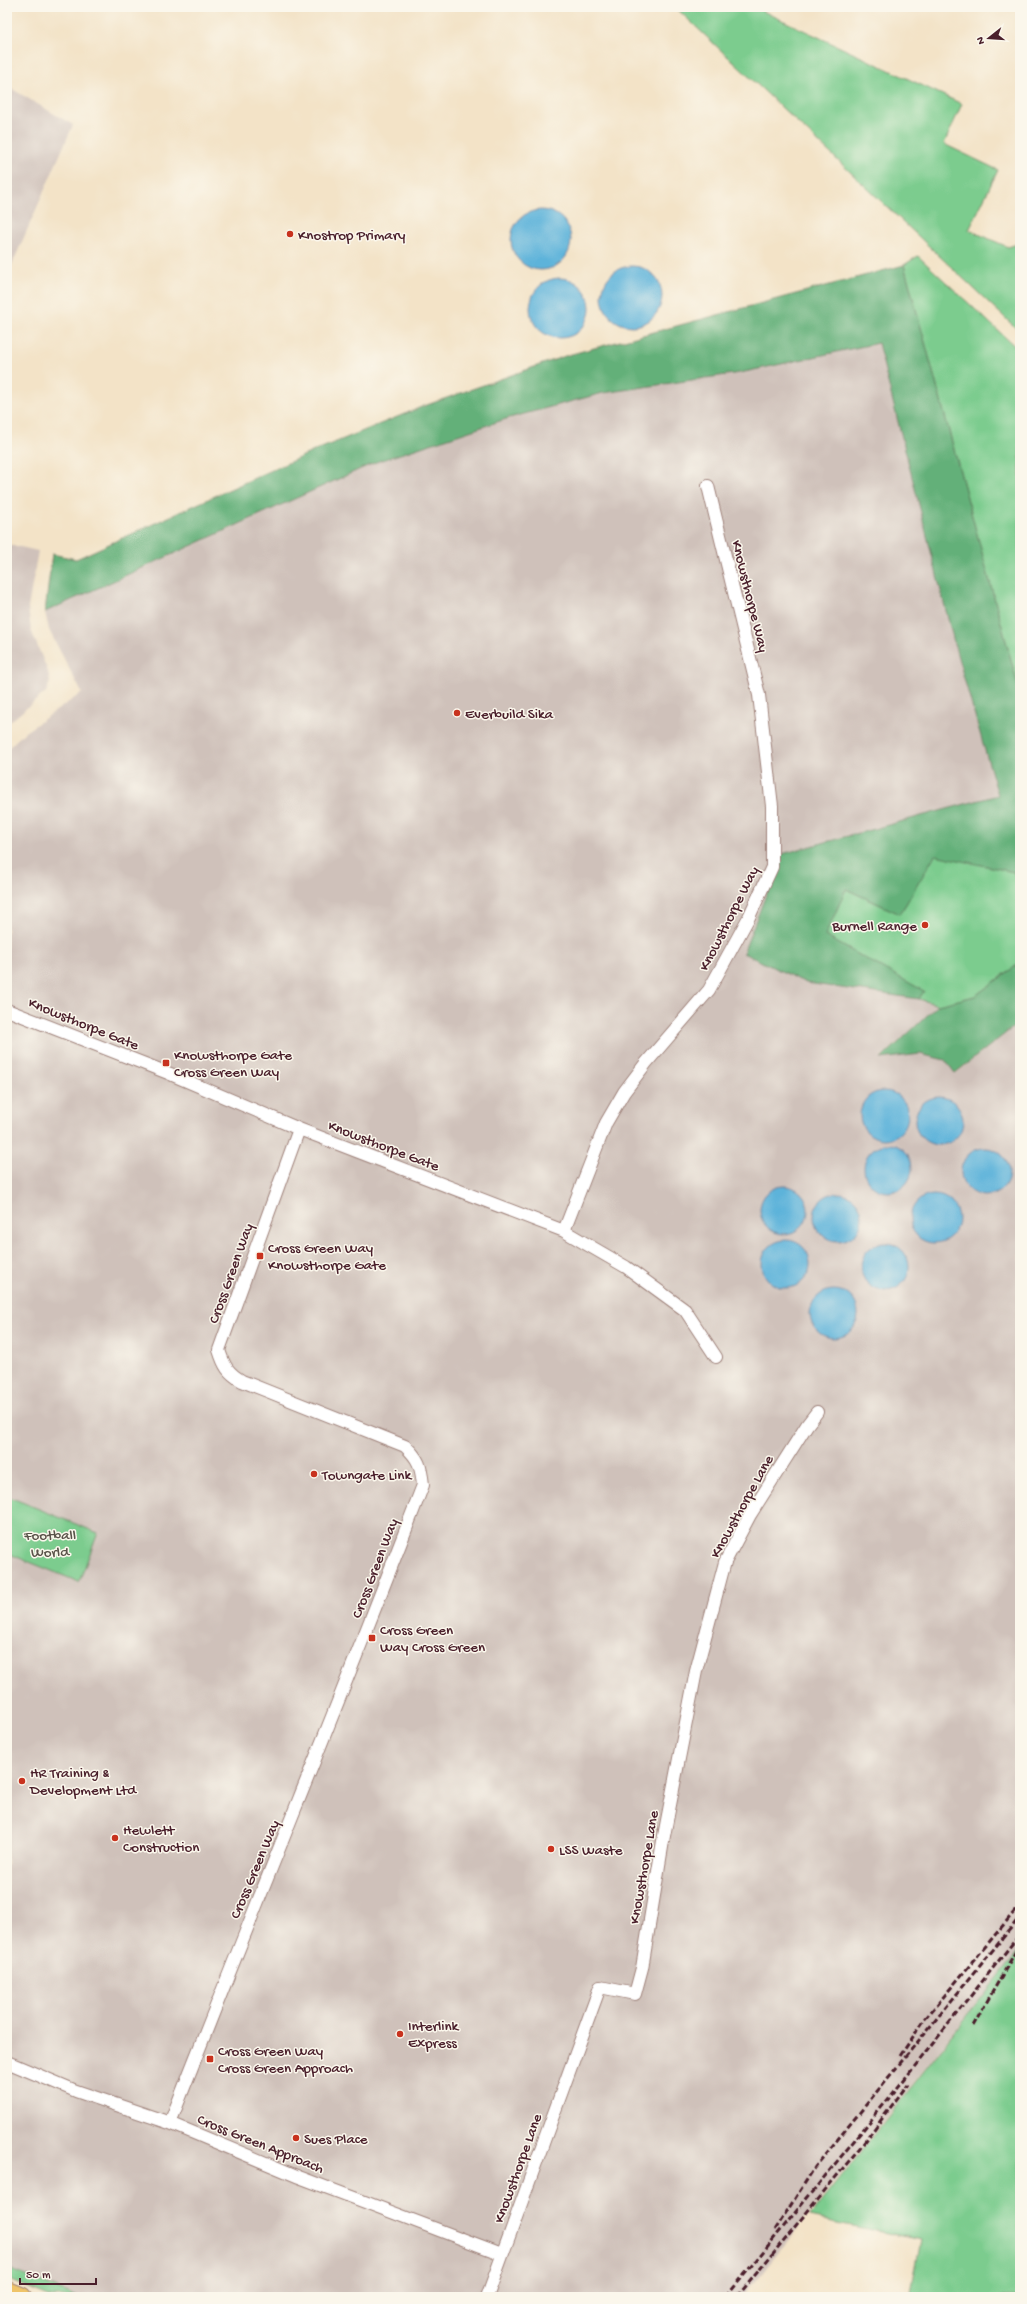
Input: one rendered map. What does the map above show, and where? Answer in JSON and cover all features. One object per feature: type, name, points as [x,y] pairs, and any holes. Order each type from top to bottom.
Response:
[{"type":"highway","points":[[7,2291],[22,2297]]},
{"type":"street","name":"Knowsthorpe Way","points":[[564,1231],[606,1123],[624,1092],[646,1063],[709,990],[749,917],[772,866],[772,806],[759,695],[708,486]]},
{"type":"street","name":"Knowsthorpe Gate","points":[[7,1010],[162,1071],[299,1129],[564,1231],[626,1268],[685,1310],[716,1357]]},
{"type":"street","name":"Cross Green Way","points":[[170,2123],[248,1924],[300,1800],[423,1485],[421,1470],[416,1456],[405,1446],[242,1382],[228,1373],[223,1363],[219,1350],[299,1129]]},
{"type":"street","name":"Knowsthorpe Lane","points":[[486,2297],[600,1987],[635,1994],[642,1968],[663,1841],[696,1671],[725,1562],[750,1515],[807,1425],[817,1412]]},
{"type":"street","name":"Cross Green Approach","points":[[7,2062],[76,2091],[170,2123],[312,2182],[502,2254]]},
{"type":"shaded area","points":[[7,86],[73,125],[7,276]]},
{"type":"shaded area","points":[[878,343],[957,654],[998,795],[782,854],[743,953],[924,991],[825,936],[846,889],[900,914],[935,854],[1020,892],[1020,963],[975,996],[938,1005],[881,1058],[920,1054],[946,1060],[956,1073],[1020,1022],[1020,1949],[743,2297],[74,2297],[7,2271],[7,749],[25,732],[82,693],[49,630],[45,612],[376,462],[509,418],[603,393],[740,373]]},
{"type":"shaded area","points":[[7,544],[38,551],[28,608],[31,630],[48,672],[50,682],[46,692],[7,724]]},
{"type":"green space","points":[[675,7],[754,7],[962,104],[944,144],[998,170],[969,230],[1008,247],[1020,243],[1020,332]]},
{"type":"green space","points":[[918,256],[1020,351],[1020,693],[904,265]]},
{"type":"green space","points":[[904,265],[1020,693],[1020,892],[1014,872],[935,855],[900,914],[846,889],[825,936],[924,991],[919,999],[806,983],[743,953],[782,854],[998,795],[957,654],[878,343],[740,373],[603,393],[509,418],[376,462],[45,612],[52,554],[76,559],[314,451],[424,406],[568,355]]},
{"type":"green space","name":"Burnell Range","points":[[935,854],[1014,872],[1020,892],[1020,963],[975,996],[938,1005],[919,999],[923,991],[825,936],[846,889],[900,914]]},
{"type":"green space","points":[[1020,963],[1020,1022],[955,1073],[945,1060],[920,1054],[881,1059],[938,1005],[975,996]]},
{"type":"green space","name":"Football World","points":[[7,1496],[98,1533],[79,1582],[7,1553]]},
{"type":"green space","points":[[1020,1949],[1020,2297],[910,2297],[921,2240],[809,2217]]},
{"type":"green space","points":[[7,2268],[77,2297],[51,2297],[7,2279]]},
{"type":"water","points":[[541,210],[558,215],[566,223],[571,240],[566,257],[558,265],[541,270],[524,265],[516,257],[511,240],[516,223],[524,215]]},
{"type":"water","points":[[626,266],[638,266],[649,271],[657,279],[662,290],[660,308],[649,321],[638,326],[626,326],[615,321],[607,313],[602,302],[602,290],[607,279],[615,271]]},
{"type":"water","points":[[554,278],[566,278],[582,286],[588,296],[590,308],[588,320],[582,330],[566,338],[554,338],[538,330],[530,314],[530,302],[538,286]]},
{"type":"water","points":[[884,1091],[893,1093],[901,1098],[906,1106],[908,1115],[906,1124],[901,1132],[893,1137],[884,1139],[875,1137],[867,1132],[862,1124],[860,1115],[862,1106],[867,1098],[875,1093]]},
{"type":"water","points":[[939,1097],[948,1099],[956,1104],[961,1112],[963,1121],[961,1130],[956,1138],[948,1143],[939,1145],[930,1143],[922,1138],[917,1130],[915,1121],[917,1112],[922,1104],[930,1099]]},
{"type":"water","points":[[888,1144],[897,1146],[905,1151],[910,1159],[912,1168],[910,1177],[905,1185],[897,1190],[888,1192],[879,1190],[871,1185],[866,1177],[864,1168],[866,1159],[871,1151],[879,1146]]},
{"type":"water","points":[[985,1148],[994,1150],[1002,1155],[1007,1163],[1009,1172],[1007,1181],[1002,1189],[994,1194],[985,1196],[976,1194],[968,1189],[963,1181],[961,1172],[963,1163],[968,1155],[976,1150]]},
{"type":"water","points":[[784,1186],[793,1188],[801,1193],[806,1201],[808,1210],[806,1219],[801,1227],[793,1232],[784,1234],[775,1232],[767,1227],[762,1219],[760,1210],[762,1201],[767,1193],[775,1188]]},
{"type":"water","points":[[838,1193],[847,1195],[855,1200],[860,1208],[862,1217],[860,1226],[855,1234],[847,1239],[838,1241],[829,1239],[821,1234],[816,1226],[814,1217],[816,1208],[821,1200],[829,1195]]},
{"type":"water","points":[[934,1195],[943,1197],[951,1202],[956,1210],[958,1219],[956,1228],[951,1236],[943,1241],[934,1243],[925,1241],[917,1236],[912,1228],[910,1219],[912,1210],[917,1202],[925,1197]]},
{"type":"water","points":[[786,1240],[795,1242],[803,1247],[808,1255],[810,1264],[808,1273],[803,1281],[795,1286],[786,1288],[777,1286],[769,1281],[764,1273],[762,1264],[764,1255],[769,1247],[777,1242]]},
{"type":"water","points":[[885,1243],[894,1245],[902,1250],[907,1258],[909,1267],[907,1276],[902,1284],[894,1289],[885,1291],[876,1289],[868,1284],[863,1276],[861,1267],[863,1258],[868,1250],[876,1245]]},
{"type":"water","points":[[834,1290],[843,1292],[851,1297],[856,1305],[858,1314],[856,1323],[851,1331],[843,1336],[834,1338],[825,1336],[817,1331],[812,1323],[810,1314],[812,1305],[817,1297],[825,1292]]},
{"type":"railway","points":[[900,2056],[925,2019],[1020,1905]]},
{"type":"railway","points":[[775,2230],[815,2167],[1020,1917]]},
{"type":"railway","points":[[726,2297],[903,2081],[1020,1934]]},
{"type":"railway","points":[[973,2026],[1020,1944]]},
{"type":"railway","points":[[737,2297],[863,2144],[908,2084]]},
{"type":"place","name":"Knostrop Primary","points":[[290,234]]},
{"type":"place","name":"Everbuild Sika","points":[[457,713]]},
{"type":"place","name":"Burnell Range","points":[[925,925]]},
{"type":"place","name":"Knowsthorpe Gate Cross Green Way","points":[[166,1063]]},
{"type":"place","name":"Cross Green Way Knowsthorpe Gate","points":[[260,1256]]},
{"type":"place","name":"Towngate Link","points":[[314,1474]]},
{"type":"place","name":"Cross Green Way Cross Green","points":[[372,1638]]},
{"type":"place","name":"HR Training & Development Ltd","points":[[22,1781]]},
{"type":"place","name":"Hewlett Construction","points":[[115,1838]]},
{"type":"place","name":"LSS Waste","points":[[551,1849]]},
{"type":"place","name":"Interlink Express","points":[[400,2034]]},
{"type":"place","name":"Cross Green Way Cross Green Approach","points":[[210,2059]]},
{"type":"place","name":"Sues Place","points":[[296,2138]]}]
